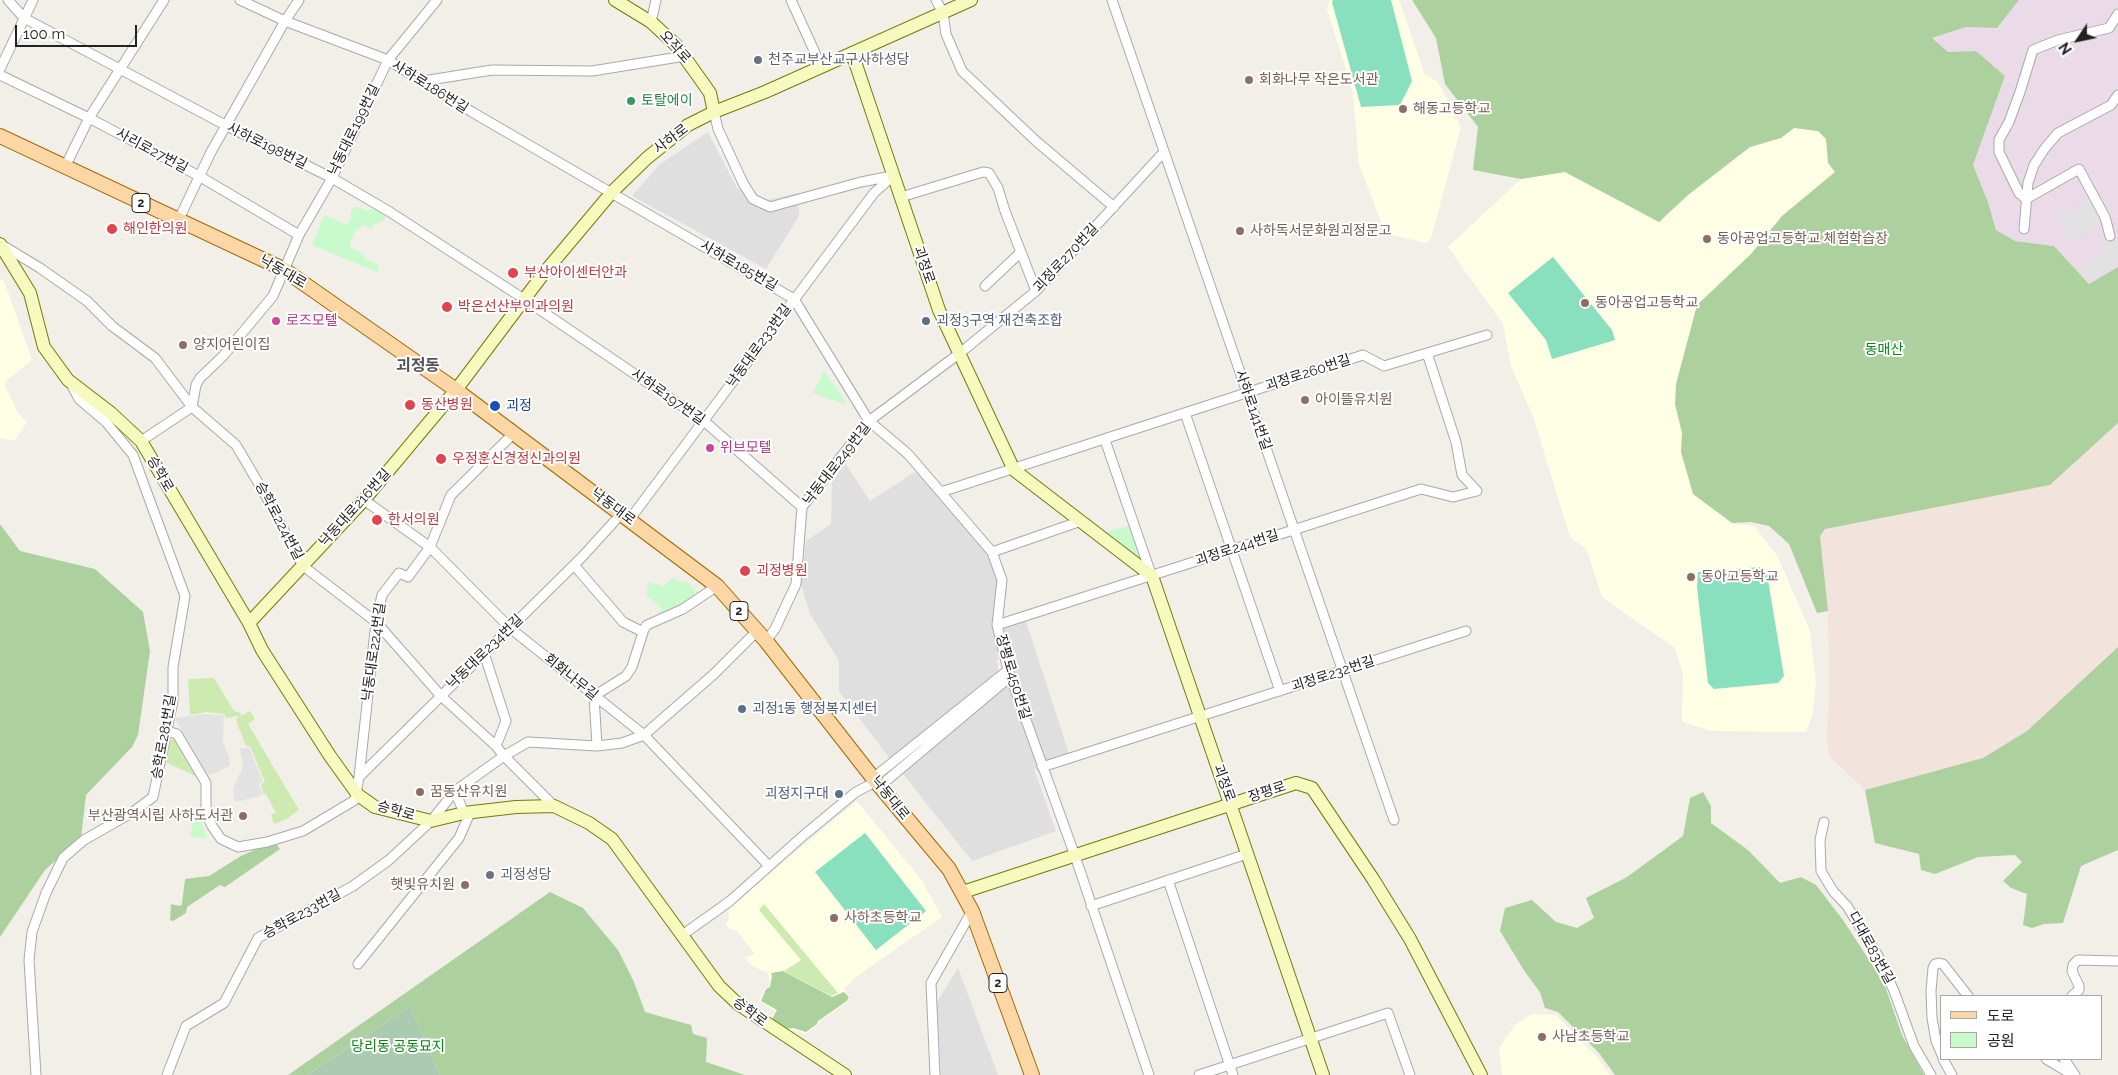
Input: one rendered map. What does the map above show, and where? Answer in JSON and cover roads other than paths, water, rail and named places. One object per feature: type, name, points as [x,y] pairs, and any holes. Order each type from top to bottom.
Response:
[{"type":"main road","name":"낙동대로","points":[[0,136],[283,269],[456,390],[717,586],[761,636],[949,869],[972,911],[1032,1075]]},
{"type":"street","name":"사하로198번길","points":[[8,0],[24,18],[227,126],[332,178],[390,212],[524,299]]},
{"type":"street","points":[[0,69],[33,0]]},
{"type":"street","points":[[66,166],[90,118],[164,0]]},
{"type":"street","name":"사하로186번길","points":[[240,0],[285,21],[388,60],[472,112],[612,192]]},
{"type":"street","points":[[178,221],[198,176],[285,21],[299,0]]},
{"type":"street","name":"낙동대로199번길","points":[[192,407],[196,385],[200,378],[223,356],[273,296],[299,235],[332,178],[388,60],[437,0]]},
{"type":"street","name":"오작로","points":[[615,0],[651,22],[676,45],[710,93],[714,112]]},
{"type":"street","points":[[651,22],[656,0]]},
{"type":"street","points":[[791,0],[821,66]]},
{"type":"street","points":[[936,0],[943,13],[946,34],[962,71],[1036,141],[1114,207]]},
{"type":"street","name":"사하로","points":[[456,390],[524,299],[612,192],[668,140],[688,125],[714,112],[971,0]]},
{"type":"street","name":"사하로141번길","points":[[1112,0],[1163,153],[1394,820]]},
{"type":"street","points":[[2026,199],[2019,193],[1999,152],[1998,140],[2008,122],[2034,50],[2058,40],[2109,28],[2118,14]]},
{"type":"street","name":"괴정로","points":[[852,53],[939,310],[1014,470],[1152,576],[1323,1075]]},
{"type":"street","points":[[423,81],[492,70],[592,71],[685,56]]},
{"type":"street","name":"사리로27번길","points":[[0,75],[90,118],[198,176],[299,235]]},
{"type":"street","points":[[2024,229],[2028,183],[2034,165],[2058,133],[2111,105],[2118,95]]},
{"type":"street","points":[[714,112],[718,129],[743,183],[753,199],[770,207],[846,186],[893,176]]},
{"type":"street","name":"괴정로270번길","points":[[960,353],[1036,291],[1163,153]]},
{"type":"street","points":[[2026,199],[2080,170],[2105,217],[2110,236]]},
{"type":"street","points":[[901,197],[982,172],[989,173],[998,188],[1036,291]]},
{"type":"street","name":"낙동대로233번길","points":[[626,516],[704,421],[874,193],[893,176]]},
{"type":"street","name":"사하로185번길","points":[[612,192],[794,299],[869,421]]},
{"type":"street","name":"승학로","points":[[0,244],[30,293],[44,346],[68,380],[111,413],[141,441],[267,657],[330,756],[358,795],[375,807],[431,821],[467,813],[516,807],[554,806],[589,823],[612,839],[718,986],[738,1004],[846,1075]]},
{"type":"street","name":"승학로224번길","points":[[0,244],[40,268],[87,301],[112,326],[155,358],[192,407],[236,445],[264,491],[303,566],[376,622],[441,696],[496,746],[554,806]]},
{"type":"street","points":[[985,286],[1021,252]]},
{"type":"street","name":"사하로197번길","points":[[524,299],[704,421],[802,507]]},
{"type":"street","name":"괴정로260번길","points":[[1014,470],[1363,355],[1384,366],[1487,335]]},
{"type":"street","name":"낙동대로249번길","points":[[644,735],[714,674],[761,636],[775,629],[796,584],[802,507],[869,421],[960,353]]},
{"type":"street","name":"괴정로244번길","points":[[997,626],[1421,489],[1453,497],[1477,491],[1462,475],[1456,442],[1427,353]]},
{"type":"street","name":"승학로281번길","points":[[36,1075],[29,960],[32,932],[63,858],[84,840],[133,812],[153,797],[172,700],[174,667],[185,596],[133,455],[106,422],[79,398],[68,380]]},
{"type":"street","name":"낙동대로216번길","points":[[249,624],[364,500],[456,390]]},
{"type":"street","points":[[141,441],[192,407]]},
{"type":"street","points":[[1185,414],[1280,691]]},
{"type":"street","name":"장평로450번길","points":[[869,421],[908,454],[992,552],[1002,580],[997,626],[1009,673],[1075,856],[1149,1075]]},
{"type":"street","name":"낙동대로224번길","points":[[359,777],[376,622],[382,595],[399,573],[408,578],[430,547],[451,495],[514,434]]},
{"type":"street","points":[[1105,440],[1152,576]]},
{"type":"street","points":[[941,492],[1014,470]]},
{"type":"street","name":"회화나무길","points":[[364,500],[430,547],[510,628],[644,735],[769,866]]},
{"type":"street","name":"낙동대로234번길","points":[[359,777],[626,516]]},
{"type":"street","points":[[992,552],[1081,521]]},
{"type":"street","points":[[574,565],[623,622],[643,632]]},
{"type":"street","points":[[597,746],[594,696],[626,676],[632,667],[647,625],[683,609],[717,586]]},
{"type":"street","name":"괴정로232번길","points":[[1042,767],[1466,631]]},
{"type":"street","points":[[484,653],[506,721],[496,746]]},
{"type":"street","points":[[681,936],[730,901],[856,792],[877,782],[1009,673]]},
{"type":"street","points":[[167,731],[176,734],[206,782],[206,813],[212,826],[221,838],[238,847],[267,842],[303,831],[356,800],[359,777]]},
{"type":"street","name":"승학로233번길","points":[[167,1075],[186,1026],[224,1003],[258,938],[353,886],[390,860],[431,821],[455,791],[504,756],[528,742],[597,746],[622,743],[644,735]]},
{"type":"street","name":"장평로","points":[[963,892],[1296,783],[1312,788],[1373,879],[1410,939],[1481,1075]]},
{"type":"street","points":[[358,964],[459,838],[467,813],[455,791]]},
{"type":"street","name":"다대로83번길","points":[[1824,822],[1820,840],[1821,871],[1833,891],[1847,906],[1878,956],[1894,990],[1914,1046],[1931,1075]]},
{"type":"street","points":[[1091,906],[1246,854]]},
{"type":"street","points":[[1168,880],[1234,1075]]},
{"type":"street","points":[[935,1075],[931,983],[972,911]]},
{"type":"street","points":[[2073,995],[2079,990],[2080,986],[2072,971],[2073,964],[2078,960],[2118,960]]},
{"type":"street","points":[[1940,1051],[1936,1042],[1932,1018],[1931,991],[1935,964],[1939,962],[1943,964],[1967,995]]},
{"type":"street","points":[[1199,1075],[1388,1013],[1410,1075]]},
{"type":"street","points":[[1944,1060],[1952,1075]]},
{"type":"street","points":[[2048,1060],[2074,1075]]},
{"type":"street","points":[[2065,1060],[2074,1075]]},
{"type":"place","name":"천주교부산교구사하성당","points":[[758,60]]},
{"type":"place","name":"회화나무 작은도서관","points":[[1249,80]]},
{"type":"place","name":"토탈에이","points":[[631,101]]},
{"type":"place","name":"해동고등학교","points":[[1403,109]]},
{"type":"place","name":"해인한의원","points":[[112,229]]},
{"type":"place","name":"사하독서문화원괴정문고","points":[[1240,231]]},
{"type":"place","name":"동아공업고등학교 체험학습장","points":[[1707,239]]},
{"type":"place","name":"부산아이센터안과","points":[[513,273]]},
{"type":"place","name":"동아공업고등학교","points":[[1585,303]]},
{"type":"place","name":"박은선산부인과의원","points":[[447,307]]},
{"type":"place","name":"로즈모텔","points":[[276,321]]},
{"type":"place","name":"괴정3구역 재건축조합","points":[[926,321]]},
{"type":"place","name":"양지어린이집","points":[[183,345]]},
{"type":"place","name":"아이뜰유치원","points":[[1305,400]]},
{"type":"place","name":"동산병원","points":[[410,405]]},
{"type":"place","name":"괴정","points":[[495,406]]},
{"type":"place","name":"위브모텔","points":[[710,448]]},
{"type":"place","name":"우정훈신경정신과의원","points":[[441,459]]},
{"type":"place","name":"한서의원","points":[[377,520]]},
{"type":"place","name":"괴정병원","points":[[745,571]]},
{"type":"place","name":"동아고등학교","points":[[1691,577]]},
{"type":"place","name":"괴정1동 행정복지센터","points":[[742,709]]},
{"type":"place","name":"꿈동산유치원","points":[[420,792]]},
{"type":"place","name":"괴정지구대","points":[[839,794]]},
{"type":"place","name":"부산광역시립 사하도서관","points":[[243,816]]},
{"type":"place","name":"괴정성당","points":[[490,875]]},
{"type":"place","name":"햇빛유치원","points":[[465,885]]},
{"type":"place","name":"사하초등학교","points":[[834,918]]},
{"type":"place","name":"사남초등학교","points":[[1542,1037]]},
{"type":"district","name":"괴정동","points":[[418,366]]},
{"type":"park label","name":"동매산","points":[[1884,350]]},
{"type":"park label","name":"당리동 공동묘지","points":[[398,1047]]}]
